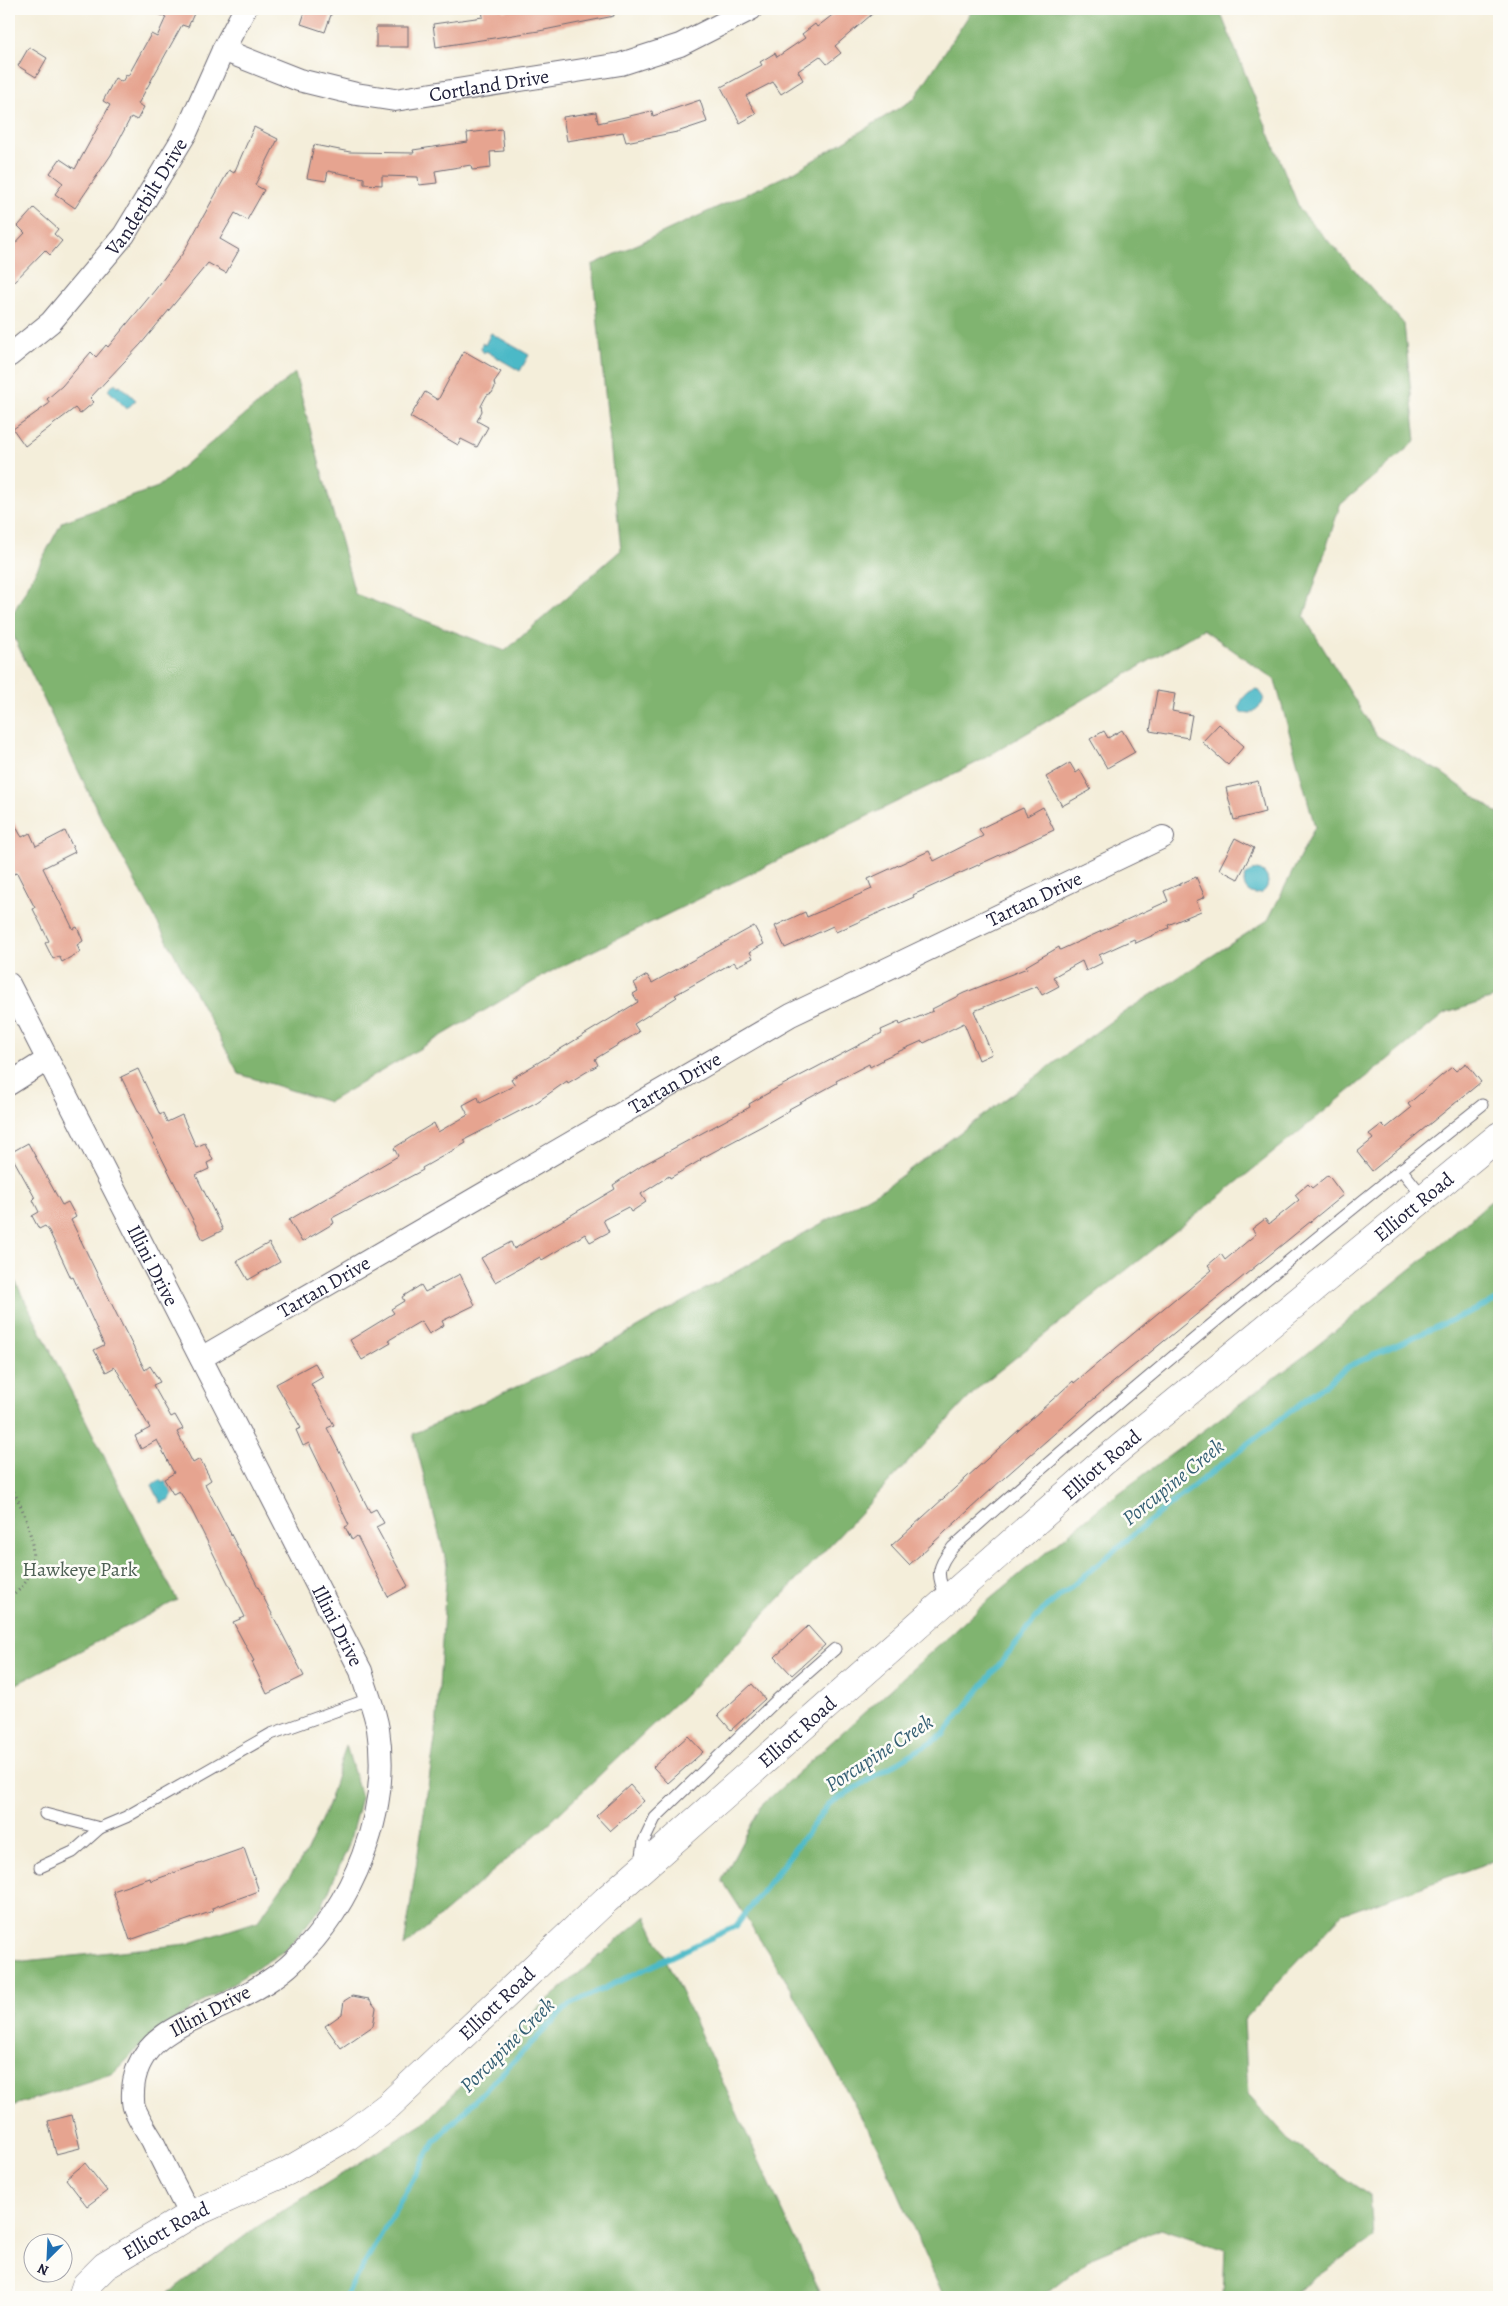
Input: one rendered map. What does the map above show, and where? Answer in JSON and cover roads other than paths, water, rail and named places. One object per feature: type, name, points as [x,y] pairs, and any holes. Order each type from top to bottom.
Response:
[{"type":"street","name":"Vanderbilt Drive","points":[[9,356],[51,322],[124,235],[186,133],[223,50],[245,9]]},
{"type":"street","name":"Cortland Drive","points":[[223,50],[299,80],[356,94],[395,100],[622,64],[680,45],[751,9]]},
{"type":"street","name":"Tartan Drive","points":[[201,1358],[791,1015],[1163,837]]},
{"type":"street","name":"Illini Drive","points":[[9,984],[361,1671],[378,1729],[380,1778],[375,1814],[365,1847],[342,1903],[322,1930],[292,1964],[240,1998],[188,2021],[162,2037],[142,2056],[134,2078],[134,2106],[190,2214]]},
{"type":"street","points":[[9,1084],[47,1060]]},
{"type":"street","name":"Elliott Road","points":[[82,2297],[86,2285],[105,2266],[190,2214],[288,2171],[348,2136],[388,2106],[640,1871],[1102,1462],[1499,1136]]},
{"type":"lane","points":[[947,1600],[939,1581],[939,1572],[941,1561],[953,1547],[1079,1434],[1219,1317],[1482,1105]]},
{"type":"lane","points":[[1401,1169],[1424,1198]]},
{"type":"lane","points":[[640,1871],[644,1842],[655,1818],[778,1699],[835,1649]]},
{"type":"lane","points":[[40,1867],[73,1852],[100,1828],[126,1817],[271,1734],[369,1699]]},
{"type":"lane","points":[[45,1814],[100,1828]]},
{"type":"water","points":[[491,333],[529,355],[520,371],[486,351],[484,353],[481,349],[482,343],[485,345]]},
{"type":"water","points":[[115,383],[118,386],[120,385],[136,400],[127,409],[108,390]]},
{"type":"water","points":[[1258,689],[1264,697],[1262,704],[1251,714],[1241,713],[1239,707],[1244,697],[1249,692]]},
{"type":"water","points":[[1256,870],[1265,873],[1268,882],[1265,891],[1256,894],[1247,891],[1244,882],[1247,873]]},
{"type":"water","points":[[160,1480],[162,1483],[166,1481],[173,1493],[170,1499],[161,1503],[152,1485]]},
{"type":"waterway","name":"Porcupine Creek","points":[[345,2297],[435,2141],[569,2005],[736,1926],[829,1804],[943,1735],[1042,1611],[1164,1509],[1349,1366],[1499,1299]]},
{"type":"park label","name":"Hawkeye Park","points":[[80,1569]]}]
